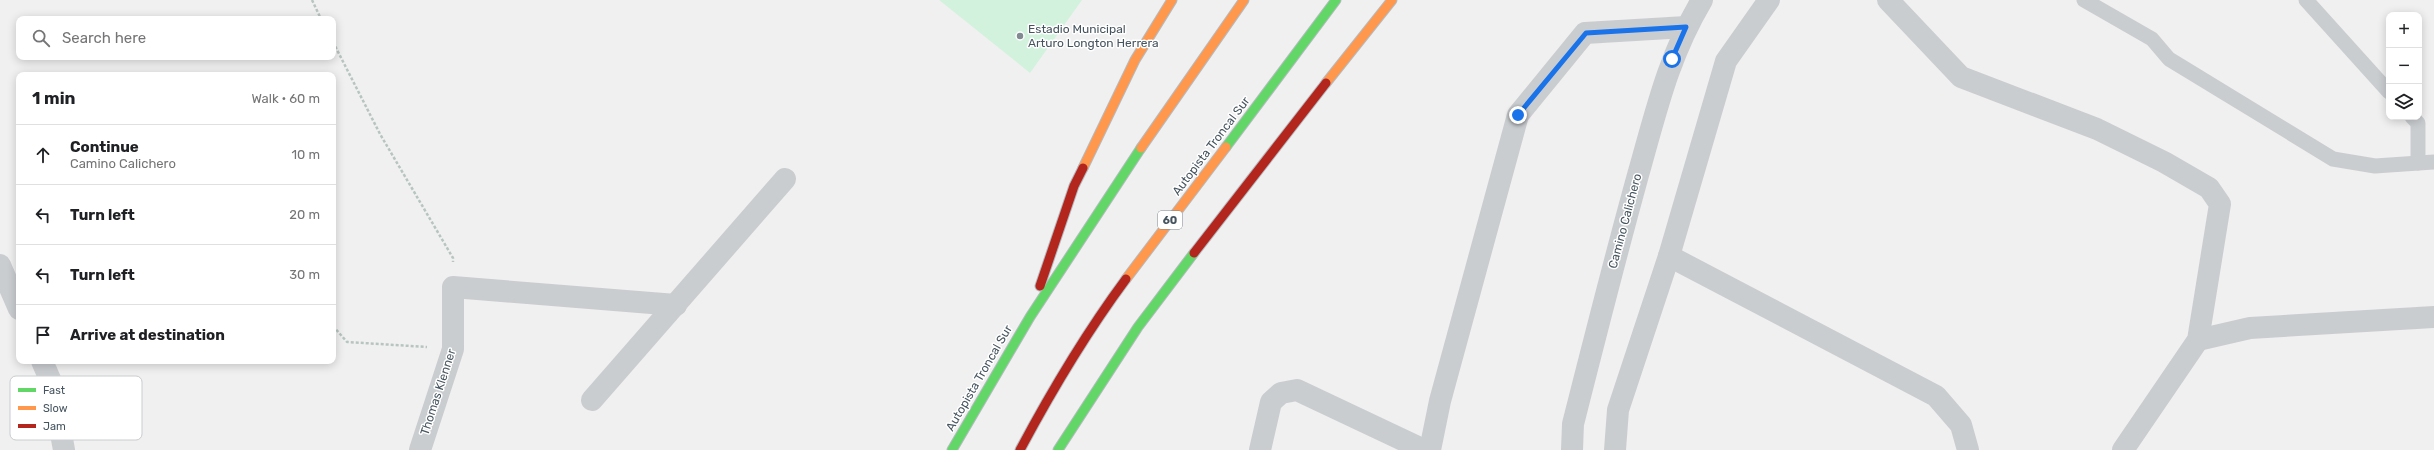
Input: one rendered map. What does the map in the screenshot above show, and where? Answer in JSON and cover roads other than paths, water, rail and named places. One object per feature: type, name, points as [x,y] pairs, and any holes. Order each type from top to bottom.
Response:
[{"type":"highway","points":[[1030,313],[1074,186],[1135,60],[1172,0]]},
{"type":"highway","name":"Autopista Troncal Sur","points":[[952,450],[986,386],[1030,313],[1208,47],[1244,0]]},
{"type":"highway","name":"Autopista Troncal Sur","points":[[1020,450],[1057,382],[1096,319],[1336,0]]},
{"type":"highway","points":[[1058,450],[1138,327],[1253,174],[1392,0]]},
{"type":"street","name":"Camino Calichero","points":[[1572,450],[1573,424],[1616,255],[1661,92],[1672,59],[1686,27],[1702,0]]},
{"type":"street","points":[[1615,450],[1618,410],[1669,256],[1726,61],[1770,0]]},
{"type":"street","points":[[1888,0],[1961,77],[2097,129],[2164,162],[2209,188],[2220,204],[2198,340],[2123,450]]},
{"type":"street","points":[[1430,450],[1440,401],[1518,115],[1586,33],[1686,27]]},
{"type":"street","points":[[592,400],[785,179]]},
{"type":"street","points":[[1669,256],[1936,396],[1961,425],[1968,450]]},
{"type":"street","points":[[0,265],[16,302]]},
{"type":"street","name":"Thomas Klenner","points":[[420,450],[453,349],[454,286],[676,305]]},
{"type":"street","points":[[2198,340],[2250,328],[2434,317]]},
{"type":"street","points":[[43,364],[49,376]]},
{"type":"street","points":[[1260,450],[1271,402],[1281,394],[1297,390],[1424,450]]},
{"type":"street","points":[[62,440],[64,450]]},
{"type":"lane","points":[[2084,0],[2152,39],[2169,59],[2333,158],[2375,166],[2434,162]]},
{"type":"lane","points":[[2306,0],[2386,89]]},
{"type":"lane","points":[[2415,120],[2418,123],[2418,163]]},
{"type":"place","name":"Estadio Municipal Arturo Longton Herrera","points":[[1020,36]]}]
